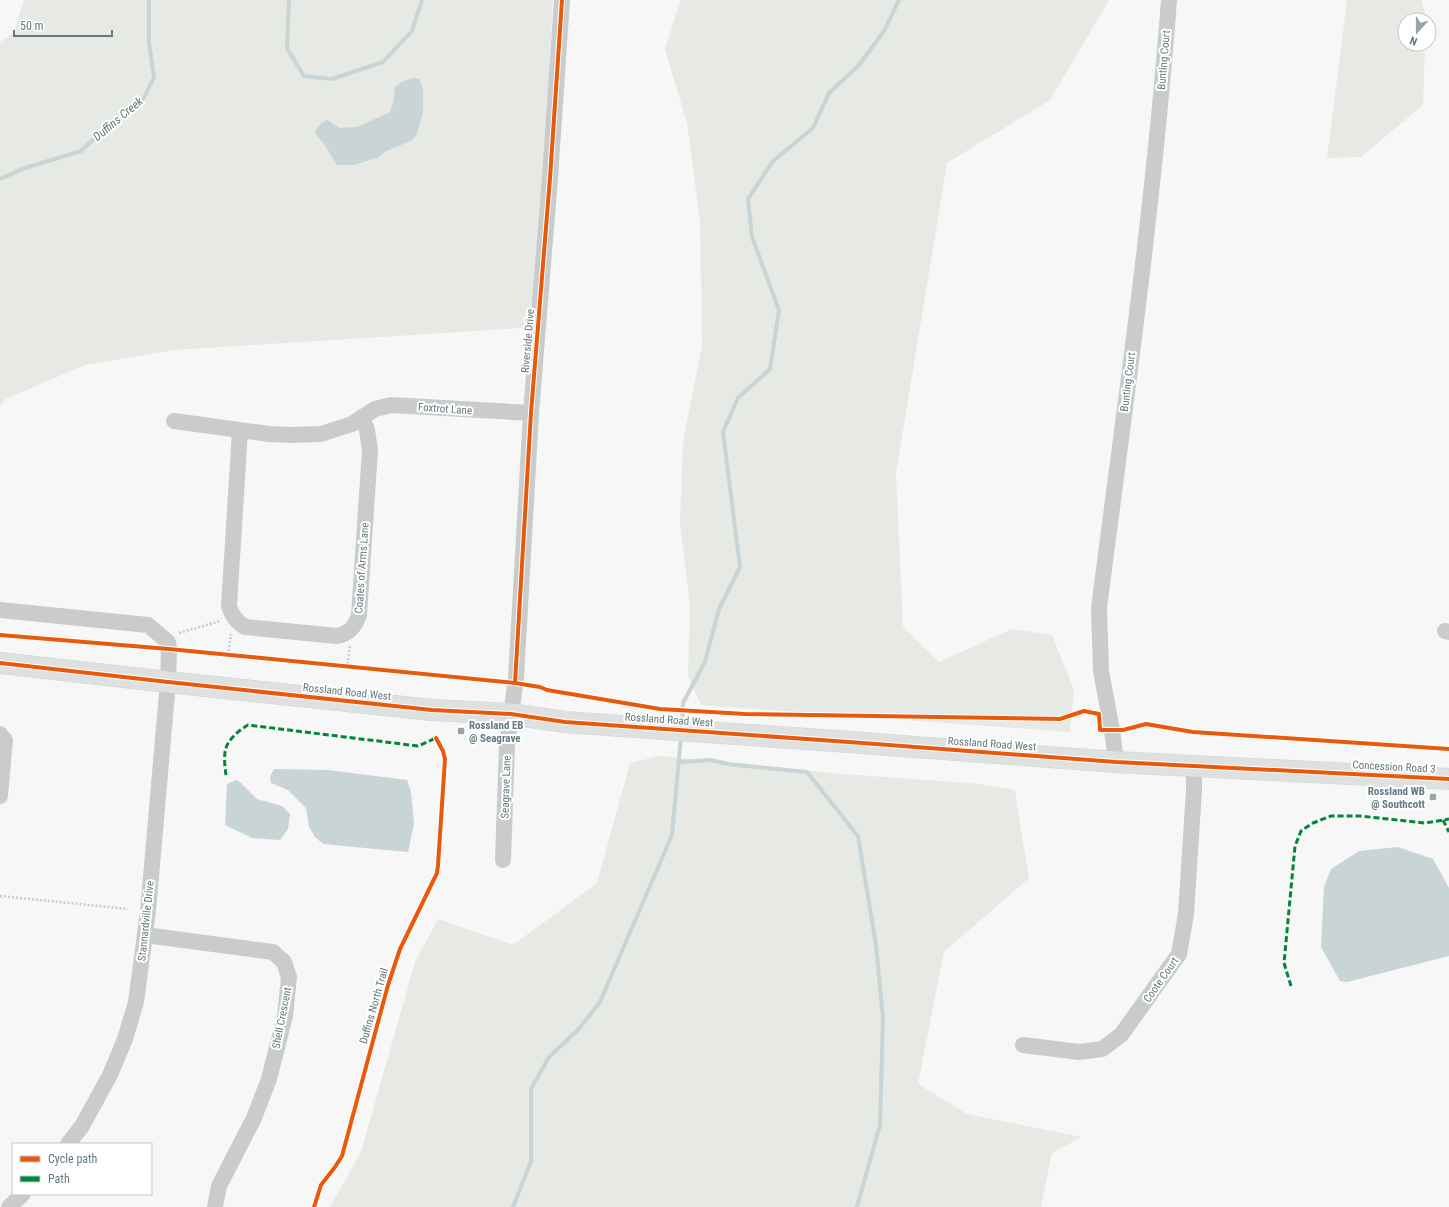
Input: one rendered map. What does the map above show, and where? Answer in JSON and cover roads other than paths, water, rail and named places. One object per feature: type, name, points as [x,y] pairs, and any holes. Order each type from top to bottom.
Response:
[{"type":"main road","name":"Rossland Road West","points":[[0,663],[432,710],[511,714],[565,722],[1116,762],[1338,773]]},
{"type":"main road","name":"Concession Road 3","points":[[1338,773],[1449,779]]},
{"type":"street","name":"Riverside Drive","points":[[511,714],[516,678],[531,413],[550,178],[562,0]]},
{"type":"street","name":"Bunting Court","points":[[1116,762],[1112,730],[1101,671],[1099,608],[1149,217],[1164,73],[1169,0]]},
{"type":"street","name":"Foxtrot Lane","points":[[362,417],[375,410],[391,405],[531,413]]},
{"type":"street","points":[[174,421],[240,430],[293,435],[321,434],[352,424],[362,417]]},
{"type":"street","name":"Coates of Arms Lane","points":[[240,430],[229,606],[234,617],[245,627],[337,636],[351,630],[359,615],[370,450],[367,430],[362,417]]},
{"type":"street","points":[[0,610],[148,625],[168,642],[170,649],[168,682]]},
{"type":"street","name":"Stannardville Drive","points":[[69,1143],[82,1126],[110,1074],[125,1039],[136,1002],[145,935],[168,682]]},
{"type":"street","name":"Seagrave Lane","points":[[504,860],[507,744],[511,714]]},
{"type":"street","points":[[0,734],[5,740],[0,796]]},
{"type":"street","name":"Coote Court","points":[[1023,1045],[1079,1052],[1102,1049],[1121,1035],[1179,954],[1186,914],[1194,790],[1194,767]]},
{"type":"street","name":"Shell Crescent","points":[[145,935],[273,952],[284,962],[289,977],[285,1016],[269,1079],[254,1118],[219,1186],[215,1207]]},
{"type":"street","points":[[10,1207],[22,1195]]},
{"type":"waterway","name":"Duffins Creek","points":[[0,179],[25,168],[81,151],[113,121],[144,98],[154,77],[149,43],[149,0]]},
{"type":"waterway","name":"Duffins Creek","points":[[289,0],[287,48],[304,76],[332,79],[383,62],[412,31],[422,0]]},
{"type":"waterway","points":[[682,725],[683,703],[705,662],[719,609],[740,567],[723,432],[738,398],[770,369],[779,310],[752,237],[748,199],[773,161],[813,128],[829,93],[859,65],[884,31],[899,0]]},
{"type":"waterway","points":[[513,1207],[531,1161],[531,1089],[549,1057],[578,1030],[600,1002],[672,835],[681,736]]},
{"type":"waterway","points":[[680,762],[711,760],[728,764],[807,772],[858,836],[876,945],[883,1018],[880,1125],[857,1207]]},
{"type":"place","name":"Rossland EB @ Seagrave","points":[[461,731]]},
{"type":"place","name":"Rossland WB @ Southcott","points":[[1433,797]]}]
